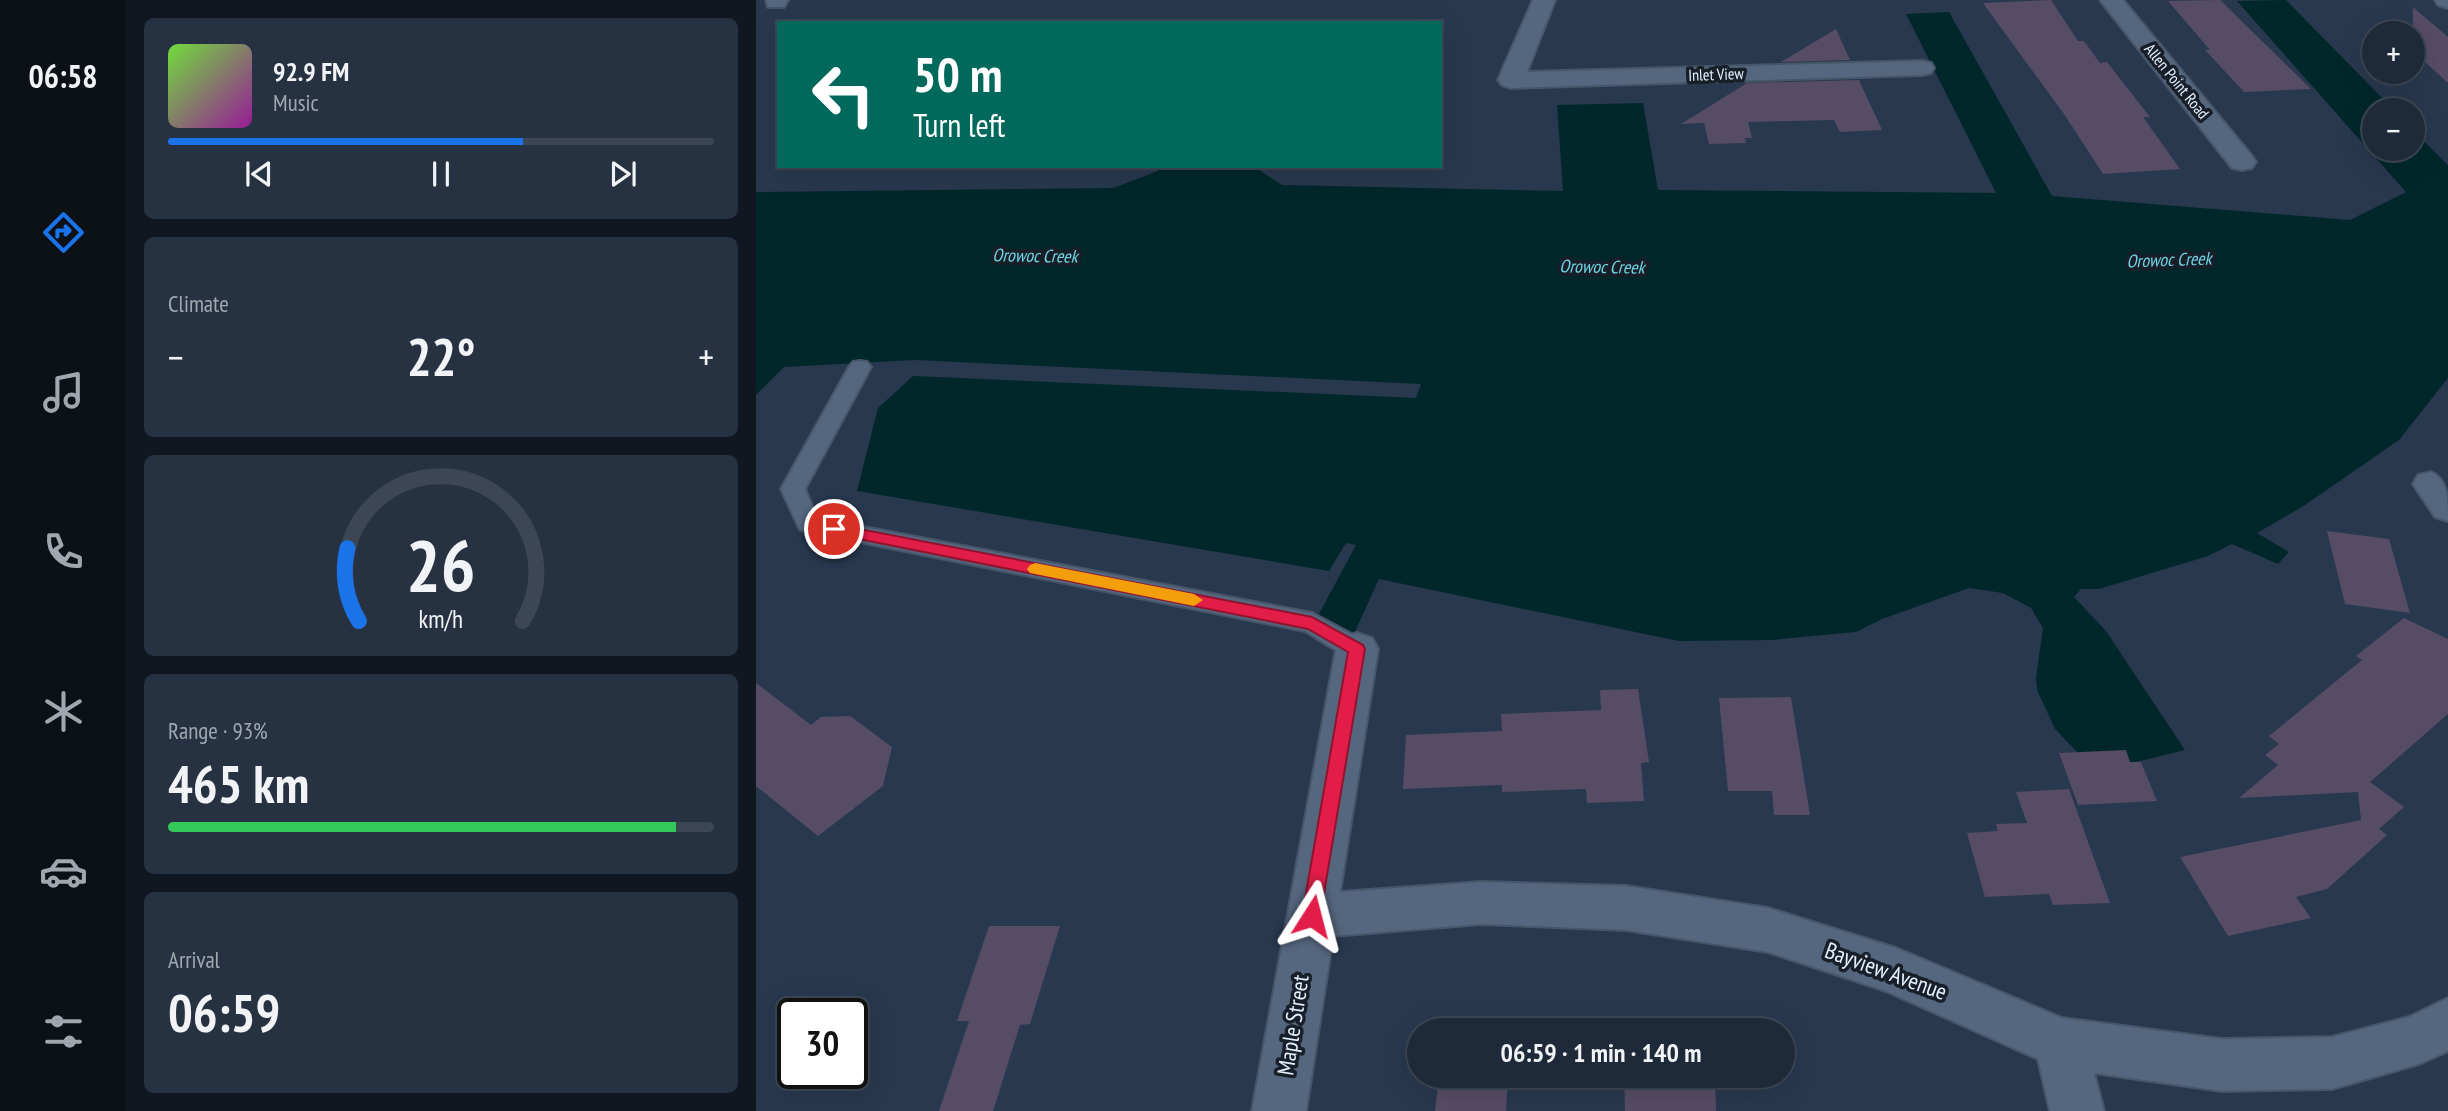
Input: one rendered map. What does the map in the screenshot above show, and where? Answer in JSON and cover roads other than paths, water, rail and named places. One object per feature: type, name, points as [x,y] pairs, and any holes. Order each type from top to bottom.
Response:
[{"type":"street","name":"Inlet View","points":[[1544,0],[1511,80],[1922,68]]},
{"type":"street","name":"Allen Point Road","points":[[2111,0],[2242,162]]},
{"type":"street","name":"Maple Street","points":[[1279,1111],[1357,649]]},
{"type":"street","name":"Bayview Avenue","points":[[1312,916],[1494,903],[1626,908],[1768,930],[1896,971],[2060,1043],[2222,1065],[2332,1062],[2419,1039],[2448,1023]]},
{"type":"street","points":[[2060,1043],[2077,1111]]},
{"type":"lane","points":[[860,367],[793,489],[808,524],[1312,623],[1357,649]]},
{"type":"water","points":[[2286,0],[2362,77],[2362,84],[2368,84],[2382,98],[2362,98],[2362,142],[2237,1]]},
{"type":"water","name":"Orowoc Creek","points":[[1949,12],[2052,196],[2350,220],[2406,192],[2379,161],[2425,161],[2425,142],[2448,165],[2448,378],[2399,440],[2302,507],[2257,533],[2289,552],[2278,564],[2232,544],[2208,556],[2099,589],[2081,589],[2074,597],[2106,631],[2185,750],[2132,763],[2082,757],[2055,729],[2037,690],[2036,678],[2043,628],[2031,608],[2003,593],[1969,588],[1882,619],[1856,632],[1771,640],[1679,641],[1379,579],[1353,636],[1312,627],[1356,545],[1346,543],[1329,571],[857,491],[878,408],[913,376],[1416,398],[1421,384],[915,360],[784,367],[756,395],[756,192],[1113,188],[1158,171],[1159,168],[1256,168],[1282,185],[1563,191],[1557,105],[1643,103],[1658,190],[1996,193],[1906,14]]}]
